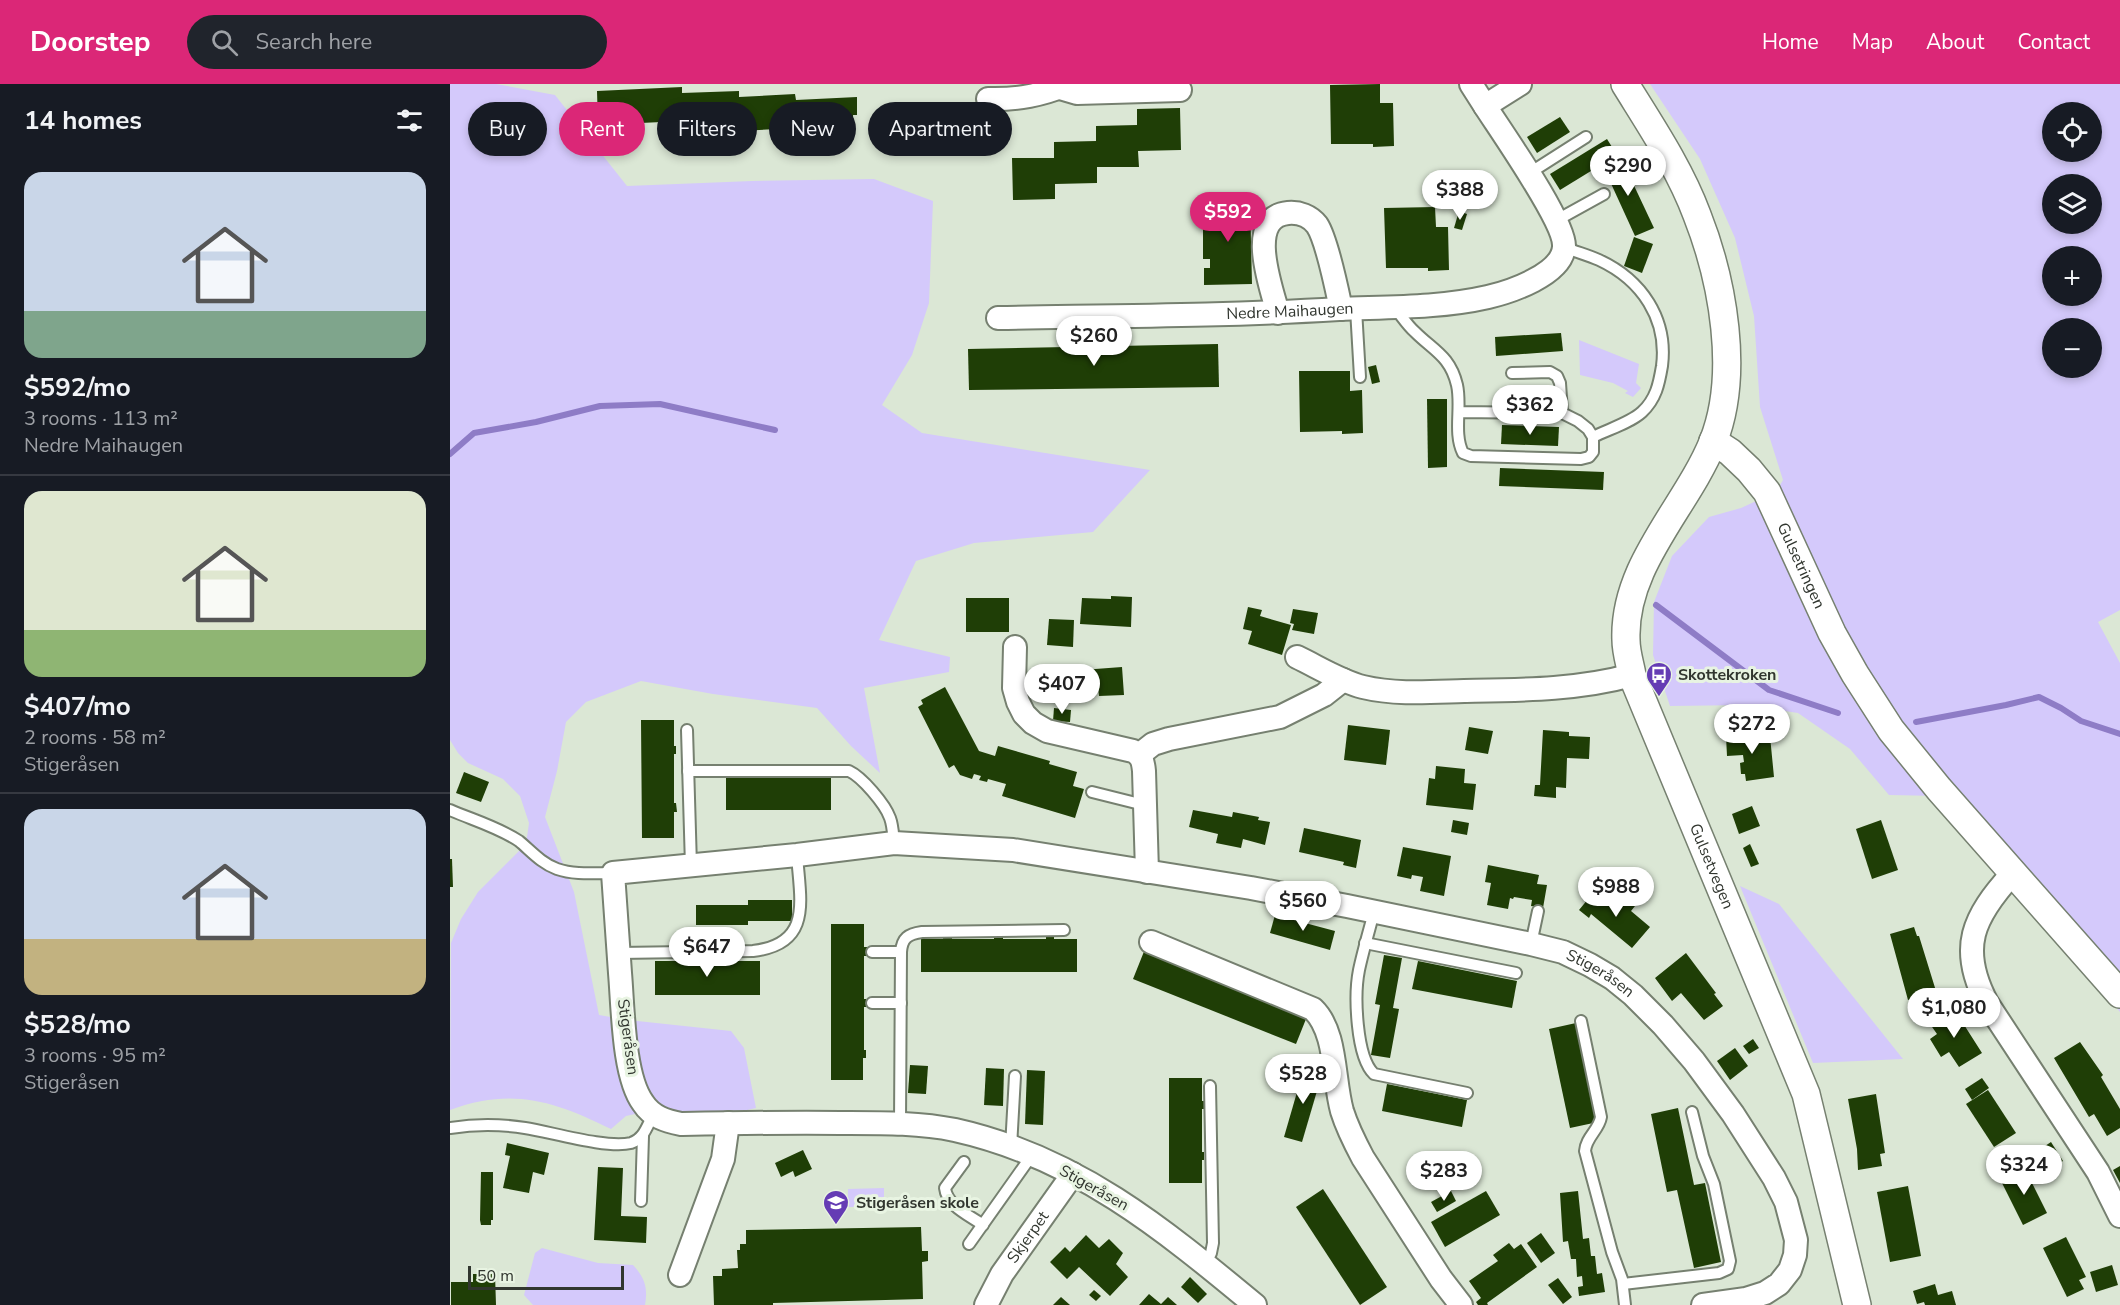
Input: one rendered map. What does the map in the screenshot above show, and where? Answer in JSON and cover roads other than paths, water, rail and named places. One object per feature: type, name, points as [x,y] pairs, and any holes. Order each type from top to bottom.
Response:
[{"type":"street","points":[[1472,84],[1557,220],[1564,248]]},
{"type":"street","points":[[1485,106],[1520,84]]},
{"type":"street","points":[[1625,84],[1677,173],[1697,214],[1711,255],[1726,350],[1724,392],[1713,441]]},
{"type":"street","points":[[988,99],[1024,98],[1064,86],[1077,93],[1180,90]]},
{"type":"street","points":[[1278,313],[1267,269],[1264,234],[1270,221],[1286,213],[1305,215],[1317,225],[1336,286],[1348,309]]},
{"type":"street","name":"Nedre Maihaugen","points":[[998,318],[1278,313],[1446,303],[1487,297],[1521,287],[1550,270],[1559,261],[1564,248]]},
{"type":"street","name":"Gulsetvegen","points":[[1713,441],[1692,483],[1647,558],[1632,592],[1626,624],[1626,640],[1632,675],[1806,1094],[1857,1305]]},
{"type":"street","name":"Gulsetringen","points":[[1713,441],[1730,452],[1767,492],[1832,633],[1855,674],[1892,729],[1938,789],[2120,994]]},
{"type":"street","points":[[1015,647],[1014,688],[1017,702],[1033,723],[1047,731],[1133,751],[1143,761],[1147,872]]},
{"type":"street","points":[[1297,657],[1343,680],[1378,689],[1404,692],[1524,689],[1588,684],[1632,675]]},
{"type":"street","points":[[1139,755],[1153,744],[1169,739],[1280,717],[1324,695],[1343,680]]},
{"type":"street","name":"Stigeråsen","points":[[1255,1305],[1136,1211],[1073,1174],[1011,1147],[953,1130],[900,1124],[776,1122],[681,1124],[653,1115],[635,1089],[631,1069],[624,1024],[613,873],[894,843],[1013,850],[1251,888],[1563,952],[1612,978],[1634,995],[1694,1060],[1755,1147],[1782,1194],[1796,1240],[1795,1255],[1790,1270],[1779,1284],[1765,1293],[1746,1299],[1703,1305]]},
{"type":"street","points":[[2012,874],[1993,894],[1975,930],[1972,963],[1976,982],[1987,1003],[2098,1172],[2120,1216]]},
{"type":"street","points":[[1150,942],[1313,1009],[1322,1017],[1327,1030],[1341,1109],[1353,1139],[1412,1236],[1461,1305]]},
{"type":"street","points":[[680,1275],[723,1159],[728,1123]]},
{"type":"street","name":"Skjerpet","points":[[985,1305],[1002,1274],[1073,1174]]},
{"type":"lane","points":[[1528,174],[1586,137]]},
{"type":"lane","points":[[1557,220],[1604,195]]},
{"type":"lane","points":[[1564,248],[1606,264],[1622,273],[1638,288],[1652,307],[1660,326],[1664,349],[1659,387],[1651,402],[1641,414],[1593,437]]},
{"type":"lane","points":[[1394,307],[1414,332],[1446,359],[1457,386],[1460,447],[1463,453],[1471,456],[1581,459],[1589,457],[1593,452],[1593,437],[1583,425],[1562,413],[1459,412]]},
{"type":"lane","points":[[1348,309],[1360,377]]},
{"type":"lane","points":[[1512,373],[1550,372],[1557,375],[1560,383],[1562,413]]},
{"type":"lane","points":[[687,730],[691,866]]},
{"type":"lane","points":[[688,771],[849,771],[857,774],[886,809],[891,820],[894,843]]},
{"type":"lane","points":[[1092,792],[1144,804]]},
{"type":"lane","points":[[450,810],[500,830],[545,863],[557,869],[578,873],[613,873]]},
{"type":"lane","points":[[619,953],[753,951],[768,949],[783,943],[794,933],[799,921],[797,855]]},
{"type":"lane","points":[[1531,944],[1538,910]]},
{"type":"lane","points":[[1374,912],[1358,972],[1357,1005],[1360,1037],[1368,1069],[1374,1074],[1467,1093]]},
{"type":"lane","points":[[900,1124],[902,941],[906,937],[922,932],[1064,930]]},
{"type":"lane","points":[[1365,943],[1516,973]]},
{"type":"lane","points":[[872,952],[901,952]]},
{"type":"lane","points":[[872,1003],[901,1003]]},
{"type":"lane","points":[[1581,1021],[1601,1117],[1585,1150],[1612,1252],[1623,1284],[1625,1305]]},
{"type":"lane","points":[[1011,1147],[1015,1076]]},
{"type":"lane","points":[[1205,1265],[1213,1243],[1210,1086]]},
{"type":"lane","points":[[1623,1284],[1719,1273],[1728,1269],[1730,1261],[1714,1184],[1702,1156],[1692,1112]]},
{"type":"lane","points":[[641,1201],[643,1136],[653,1115]]},
{"type":"lane","points":[[450,1128],[494,1125],[617,1144],[631,1143],[643,1136]]},
{"type":"lane","points":[[969,1244],[1032,1155]]},
{"type":"lane","points":[[964,1162],[945,1188],[946,1194],[950,1202],[983,1225]]},
{"type":"waterway","points":[[450,454],[474,433],[536,422],[600,406],[660,404],[775,430]]},
{"type":"waterway","points":[[1656,605],[1769,690],[1838,713]]},
{"type":"waterway","points":[[1916,722],[2039,697],[2081,721],[2120,734]]},
{"type":"place","name":"Skottekroken","points":[[1659,698]]},
{"type":"place","name":"Stigeråsen skole","points":[[836,1226]]}]
